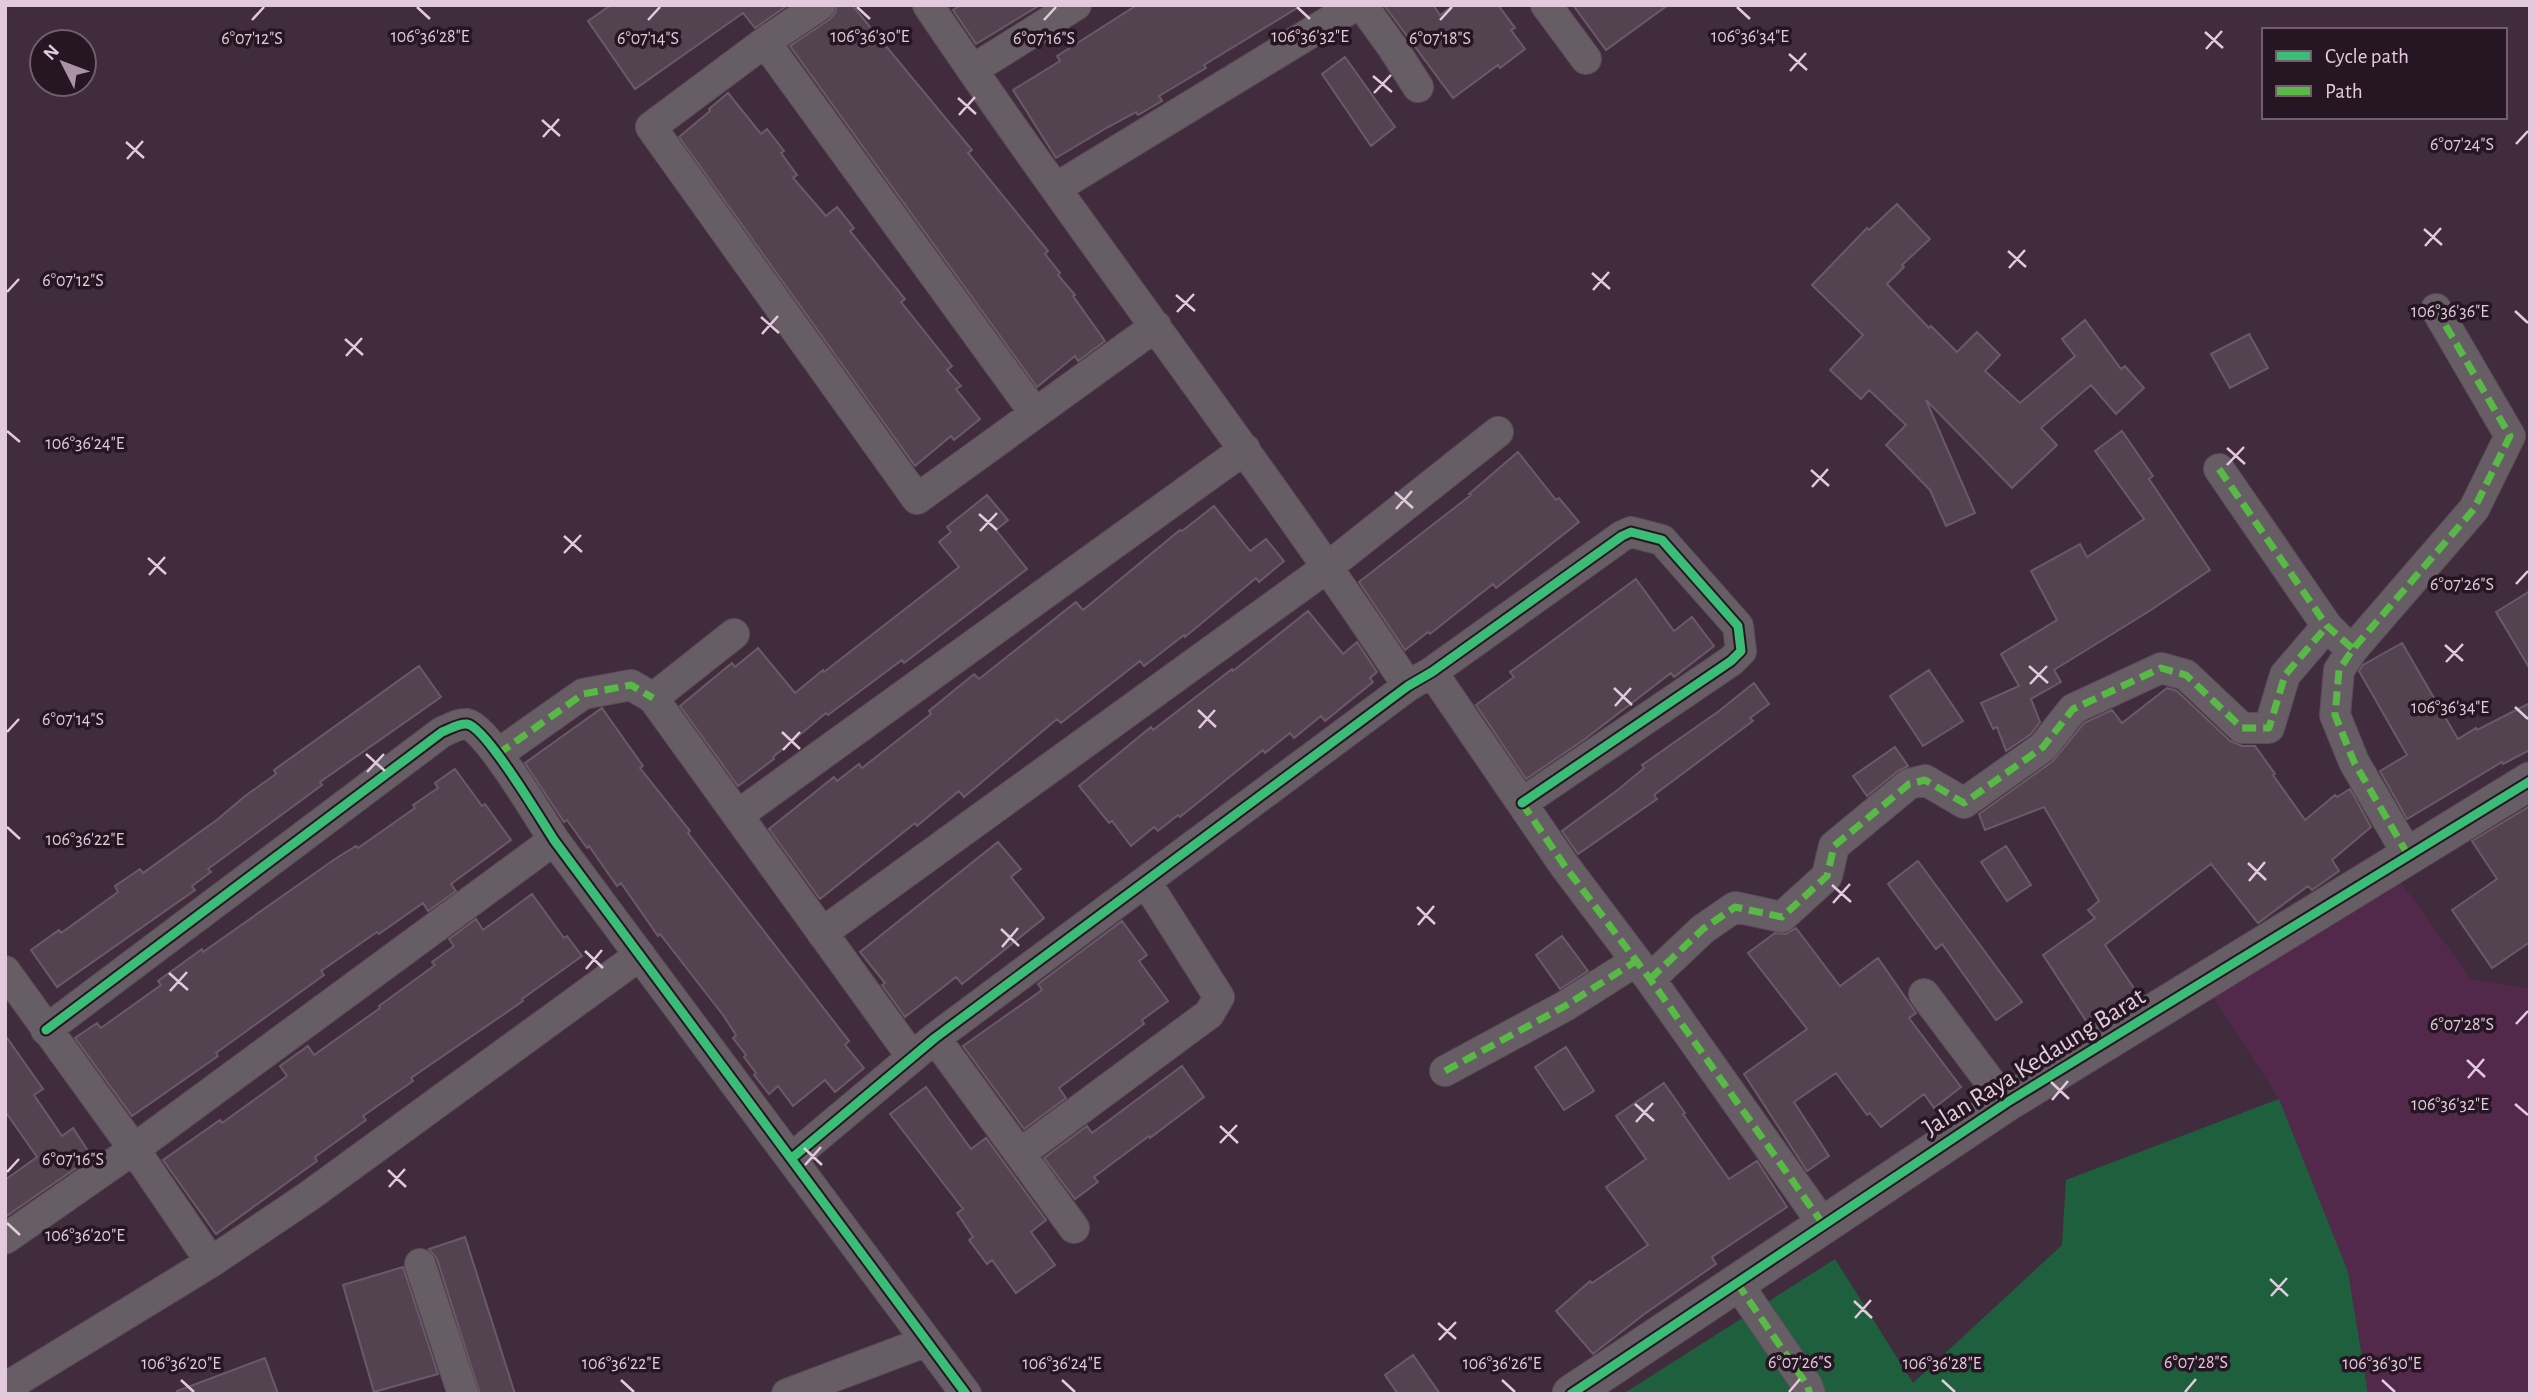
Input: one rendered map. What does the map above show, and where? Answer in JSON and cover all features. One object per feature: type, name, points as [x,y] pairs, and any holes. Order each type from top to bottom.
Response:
[{"type":"street","points":[[820,5],[765,42],[651,127],[917,499],[1156,326]]},
{"type":"street","points":[[929,5],[1056,188],[1329,566],[1522,803],[1823,1224]]},
{"type":"street","points":[[972,70],[1076,5]]},
{"type":"street","points":[[1056,188],[1356,5]]},
{"type":"street","points":[[1362,5],[1418,87]]},
{"type":"street","points":[[1546,5],[1586,59]]},
{"type":"street","points":[[765,42],[1034,412]]},
{"type":"street","points":[[2408,855],[2354,762],[2335,715],[2339,670],[2353,649],[2474,509],[2510,436],[2436,309]]},
{"type":"street","points":[[822,933],[1329,566],[1498,432]]},
{"type":"street","points":[[738,815],[1245,449]]},
{"type":"street","points":[[2219,469],[2327,626],[2353,649]]},
{"type":"street","points":[[792,1158],[935,1038],[1420,679],[1622,536],[1632,532],[1662,540],[1738,626],[1741,651],[1731,661],[1522,803]]},
{"type":"street","points":[[1445,1071],[1565,1006],[1643,970],[1735,907],[1782,917],[1827,876],[1834,846],[1909,784],[1925,780],[1964,803],[2043,747],[2073,709],[2161,668],[2186,675],[2242,727],[2269,728],[2285,675],[2327,626]]},
{"type":"street","points":[[653,698],[734,634]]},
{"type":"street","points":[[498,754],[583,694],[631,685],[653,698],[912,1057]]},
{"type":"street","points":[[46,1030],[442,732],[460,724],[469,724],[481,733],[498,754],[554,840],[966,1394]]},
{"type":"street","name":"Jalan Raya Kedaung Barat","points":[[1571,1394],[2006,1103],[2530,781]]},
{"type":"street","points":[[5,1239],[134,1149],[554,840]]},
{"type":"street","points":[[1021,1153],[1209,1014],[1219,997],[1146,881]]},
{"type":"street","points":[[5,1388],[211,1262],[309,1196],[640,955]]},
{"type":"street","points":[[5,971],[134,1149],[211,1262]]},
{"type":"street","points":[[1924,994],[2006,1103]]},
{"type":"street","points":[[935,1038],[1074,1228]]},
{"type":"street","points":[[420,1264],[463,1394]]},
{"type":"street","points":[[1737,1283],[1807,1385],[1810,1394]]},
{"type":"street","points":[[787,1394],[925,1342]]},
{"type":"shaded area","points":[[2400,881],[2471,979],[2530,989],[2530,1394],[2368,1394],[2348,1272],[2279,1099],[2212,996]]},
{"type":"green space","points":[[2279,1099],[2348,1272],[2368,1394],[1623,1394],[1835,1259],[1913,1383],[2062,1245],[2066,1180]]},
{"type":"building","points":[[611,5],[788,5],[755,28],[743,13],[635,89],[588,21]]},
{"type":"building","points":[[837,5],[852,5],[972,150],[968,153],[1048,251],[1045,254],[1060,273],[1058,275],[1075,295],[1073,296],[1105,341],[1078,361],[1075,356],[1037,387],[790,46],[830,19]]},
{"type":"building","points":[[961,5],[1040,5],[976,44],[953,10]]},
{"type":"building","points":[[1137,5],[1302,5],[1204,65],[1206,68],[1159,96],[1162,101],[1138,115],[1136,112],[1108,127],[1056,158],[1013,90],[1060,61],[1057,56]]},
{"type":"building","points":[[1384,5],[1433,5],[1440,15],[1454,5],[1498,5],[1515,28],[1511,30],[1525,49],[1453,98]]},
{"type":"building","points":[[1573,5],[1668,5],[1606,50]]},
{"type":"building","points":[[1345,57],[1395,127],[1371,146],[1322,74]]},
{"type":"building","points":[[728,93],[761,134],[767,129],[784,151],[781,153],[797,175],[793,178],[826,216],[837,207],[854,228],[850,231],[905,299],[901,302],[952,366],[947,370],[961,386],[956,389],[980,419],[954,440],[951,436],[915,466],[679,137]]},
{"type":"building","points":[[1897,204],[1930,239],[1902,265],[1904,267],[1887,284],[1929,328],[1931,326],[1957,352],[1977,332],[2000,355],[1985,371],[2020,403],[2075,356],[2062,339],[2085,320],[2121,369],[2125,366],[2144,388],[2116,414],[2091,385],[2041,428],[2057,445],[2012,488],[1926,400],[1975,513],[1946,526],[1930,490],[1886,445],[1906,425],[1869,390],[1861,399],[1830,370],[1863,335],[1812,285],[1867,228],[1869,230]]},
{"type":"building","points":[[2249,334],[2268,368],[2230,388],[2211,354]]},
{"type":"building","points":[[2122,431],[2153,476],[2149,479],[2210,570],[2054,670],[2061,682],[2031,699],[2040,722],[2031,734],[2006,751],[1997,727],[1993,729],[1981,703],[2019,686],[2001,654],[2057,620],[2031,571],[2080,544],[2087,557],[2144,519],[2095,451]]},
{"type":"building","points":[[1518,452],[1556,500],[1559,498],[1579,522],[1496,588],[1493,584],[1430,634],[1428,632],[1405,650],[1359,582],[1471,495],[1469,494]]},
{"type":"building","points":[[987,495],[1008,520],[996,530],[1027,569],[904,663],[902,660],[828,715],[826,713],[773,757],[774,759],[738,786],[680,706],[732,663],[735,667],[758,648],[795,693],[959,567],[939,542],[951,532],[947,527]]},
{"type":"building","points":[[1214,506],[1250,551],[1266,539],[1284,561],[1259,582],[1256,578],[1185,637],[1184,635],[1144,666],[1140,661],[1061,723],[1057,719],[964,797],[959,791],[820,899],[769,829],[834,777],[837,781],[859,764],[862,768],[931,714],[929,711],[974,674],[979,679],[1076,602],[1083,610],[1180,530]]},
{"type":"building","points":[[1636,579],[1674,631],[1692,617],[1714,646],[1674,677],[1671,673],[1585,739],[1526,779],[1476,705],[1514,677],[1510,672]]},
{"type":"building","points":[[2530,591],[2530,669],[2496,612]]},
{"type":"building","points":[[1308,611],[1343,654],[1357,642],[1377,672],[1370,678],[1373,682],[1325,721],[1321,716],[1294,738],[1290,733],[1265,753],[1263,750],[1180,817],[1178,815],[1158,831],[1154,827],[1131,846],[1079,786],[1151,727],[1153,730],[1232,669],[1233,671]]},
{"type":"building","points":[[2402,643],[2458,739],[2530,703],[2530,750],[2503,764],[2502,762],[2407,819],[2380,771],[2407,755],[2359,671],[2363,665]]},
{"type":"building","points":[[419,666],[441,697],[320,782],[322,785],[208,869],[211,872],[192,886],[195,890],[57,987],[31,950],[59,930],[61,933],[118,892],[115,886],[140,869],[143,873],[218,819],[276,774],[274,770]]},
{"type":"building","points":[[1929,670],[1963,721],[1923,746],[1890,696]]},
{"type":"building","points":[[1754,683],[1769,704],[1750,718],[1753,721],[1654,795],[1657,799],[1578,854],[1562,831],[1619,789],[1644,768],[1642,765]]},
{"type":"building","points":[[2167,688],[2177,691],[2230,741],[2242,746],[2255,746],[2305,820],[2335,795],[2337,797],[2350,789],[2371,827],[2332,860],[2339,871],[2312,890],[2308,886],[2258,923],[2211,864],[2105,945],[2139,996],[2090,1027],[2043,955],[2095,918],[2088,910],[2099,901],[2044,807],[1985,830],[1979,814],[2053,761],[2084,723],[2112,710],[2122,723]]},
{"type":"building","points":[[602,708],[643,766],[640,768],[690,831],[688,833],[849,1041],[845,1045],[864,1068],[835,1092],[825,1080],[793,1106],[778,1086],[769,1094],[754,1075],[756,1073],[733,1038],[736,1035],[723,1015],[660,934],[658,936],[621,883],[617,886],[589,846],[587,848],[567,820],[564,822],[525,763]]},
{"type":"building","points":[[1895,747],[1908,766],[1867,796],[1853,776]]},
{"type":"building","points":[[455,769],[511,840],[451,884],[456,891],[428,911],[423,903],[379,934],[377,932],[321,971],[324,975],[216,1053],[218,1056],[132,1116],[75,1038],[97,1023],[101,1028],[161,985],[158,981],[202,949],[203,952],[335,859],[356,846],[358,848],[415,808],[413,805],[438,788],[435,783]]},
{"type":"building","points":[[2530,806],[2530,942],[2492,968],[2452,910],[2497,879],[2472,841]]},
{"type":"building","points":[[998,842],[1021,869],[1011,877],[1044,918],[962,984],[956,977],[905,1017],[882,985],[885,983],[860,952]]},
{"type":"building","points":[[2006,846],[2031,885],[2007,901],[1981,862]]},
{"type":"building","points":[[1918,861],[2022,1002],[1996,1020],[1942,944],[1936,949],[1888,884]]},
{"type":"building","points":[[532,894],[564,938],[567,936],[582,956],[522,999],[523,1001],[411,1078],[413,1081],[363,1116],[366,1120],[315,1157],[317,1161],[216,1234],[163,1160],[220,1120],[222,1123],[287,1076],[280,1066],[308,1046],[314,1055],[380,1008],[379,1006],[435,965],[432,962],[454,946],[449,939],[476,919],[483,930]]},
{"type":"building","points":[[1122,921],[1147,955],[1139,961],[1168,1001],[1142,1020],[1144,1024],[1059,1088],[1066,1098],[1024,1129],[963,1046],[1042,990],[1038,984]]},
{"type":"building","points":[[1796,928],[1840,986],[1878,958],[1916,1013],[1909,1018],[1961,1087],[1934,1108],[1924,1094],[1881,1127],[1870,1113],[1867,1115],[1836,1073],[1794,1102],[1829,1156],[1807,1171],[1744,1074],[1807,1029],[1748,953],[1775,933],[1786,934]]},
{"type":"building","points":[[1562,936],[1588,971],[1560,989],[1536,955]]},
{"type":"building","points":[[5,1035],[43,1089],[34,1095],[62,1136],[73,1128],[92,1157],[5,1217],[5,1180],[37,1157],[7,1114],[5,1116]]},
{"type":"building","points":[[1566,1047],[1594,1091],[1564,1110],[1535,1067]]},
{"type":"building","points":[[1182,1066],[1204,1097],[1094,1177],[1098,1182],[1075,1199],[1044,1158],[1087,1126],[1092,1133]]},
{"type":"building","points":[[1664,1083],[1729,1179],[1757,1161],[1787,1207],[1712,1257],[1716,1264],[1593,1354],[1556,1311],[1590,1281],[1592,1283],[1648,1245],[1606,1187],[1646,1159],[1616,1116]]},
{"type":"building","points":[[926,1087],[971,1149],[986,1138],[1046,1220],[1031,1232],[1055,1265],[1016,1293],[992,1260],[987,1264],[969,1240],[973,1237],[957,1213],[963,1209],[890,1114]]},
{"type":"building","points":[[465,1237],[515,1394],[480,1394],[437,1259],[429,1249]]},
{"type":"building","points":[[403,1267],[438,1374],[374,1392],[343,1285]]},
{"type":"building","points":[[1413,1355],[1440,1394],[1398,1394],[1385,1375]]},
{"type":"building","points":[[265,1358],[278,1394],[178,1394],[177,1391]]},
{"type":"marked path","points":[[2408,855],[2354,762],[2335,715],[2339,670],[2353,649],[2474,509],[2510,436],[2436,309]]},
{"type":"marked path","points":[[2219,469],[2327,626],[2353,649]]},
{"type":"marked path","points":[[1650,979],[1703,929],[1735,907],[1782,917],[1827,876],[1834,846],[1909,784],[1925,780],[1964,803],[2043,747],[2073,709],[2161,668],[2186,675],[2242,728],[2269,728],[2285,675],[2327,626]]},
{"type":"marked path","points":[[498,754],[583,694],[631,685],[653,698]]},
{"type":"marked path","points":[[1522,803],[1823,1224]]},
{"type":"marked path","points":[[1445,1071],[1565,1006],[1636,961]]},
{"type":"marked path","points":[[1737,1283],[1807,1385],[1810,1394]]},
{"type":"cycle path","points":[[792,1158],[935,1038],[1408,686],[1432,672],[1622,536],[1631,532],[1662,540],[1738,626],[1741,651],[1731,661],[1522,803]]},
{"type":"cycle path","points":[[46,1030],[442,732],[467,724],[476,729],[499,757],[554,840],[966,1394]]},
{"type":"cycle path","points":[[1571,1394],[2006,1103],[2530,781]]}]
